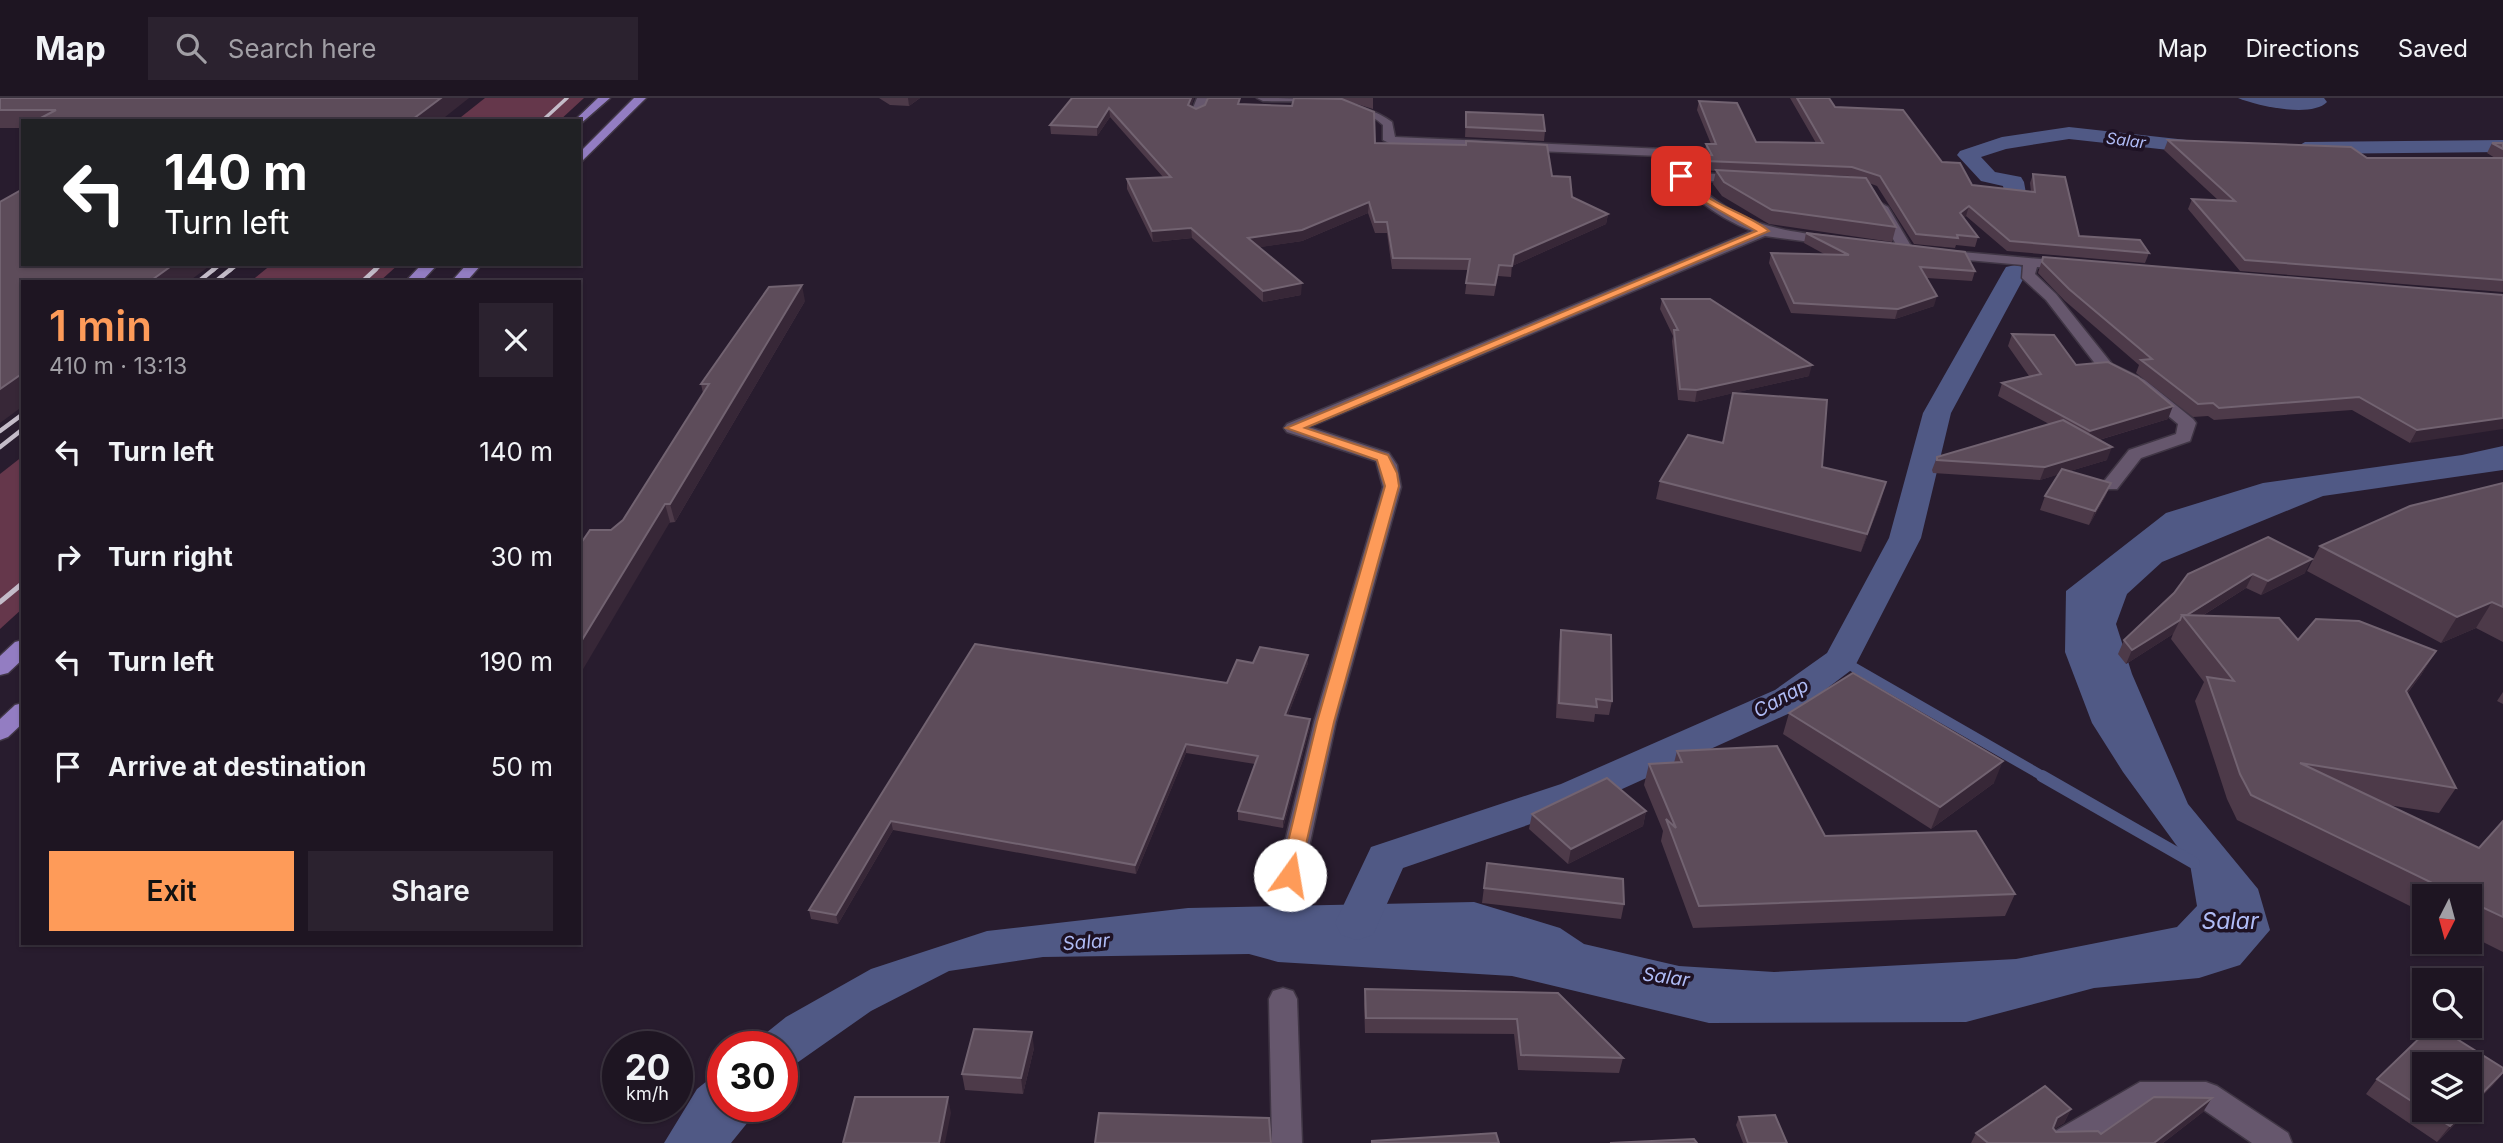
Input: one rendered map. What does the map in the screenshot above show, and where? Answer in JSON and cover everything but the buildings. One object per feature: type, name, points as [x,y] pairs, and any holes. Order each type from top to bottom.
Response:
[{"type":"main road","points":[[581,120],[604,98]]},
{"type":"main road","points":[[581,158],[640,98]]},
{"type":"main road","points":[[414,280],[429,266]]},
{"type":"main road","points":[[460,280],[473,266]]},
{"type":"main road","points":[[0,668],[21,649]]},
{"type":"main road","points":[[0,732],[21,712]]},
{"type":"street","points":[[1197,113],[1203,98]]},
{"type":"street","points":[[1263,98],[1340,102],[1365,107],[1381,114],[1389,125],[1389,140],[1395,142],[1664,153],[1667,162],[1684,182],[1707,199],[1764,231],[1846,242]]},
{"type":"street","points":[[1681,176],[1751,179]]},
{"type":"street","points":[[1876,198],[1907,251]]},
{"type":"street","points":[[1290,875],[1325,722],[1392,486],[1391,473],[1383,457],[1293,428],[1764,231]]},
{"type":"street","points":[[1883,248],[2084,266]]},
{"type":"street","points":[[2031,262],[2027,275],[2051,297],[2106,367],[2119,370],[2151,391],[2187,424],[2184,438],[2136,454],[2110,485]]},
{"type":"street","points":[[1283,999],[1287,1143]]},
{"type":"street","points":[[2063,1143],[2140,1095],[2206,1095],[2277,1143]]},
{"type":"shaded area","points":[[485,98],[584,98],[561,119],[459,119]]},
{"type":"shaded area","points":[[270,266],[397,266],[381,280],[252,280]]},
{"type":"shaded area","points":[[21,458],[21,610],[0,629],[0,474]]},
{"type":"water","points":[[2238,98],[2324,98],[2327,102],[2320,107],[2297,110],[2271,107]]},
{"type":"water","name":"Salar","points":[[2503,446],[2503,470],[2323,496],[2162,562],[2127,594],[2116,624],[2132,674],[2188,804],[2258,889],[2270,930],[2240,965],[2199,978],[2094,988],[1966,1022],[1709,1023],[1512,976],[1278,962],[1249,954],[1043,957],[949,971],[871,1011],[798,1062],[798,1031],[769,1031],[786,1017],[871,969],[987,931],[1188,908],[1474,902],[1560,928],[1584,944],[1679,966],[1774,972],[2016,959],[2177,927],[2197,906],[2190,864],[2123,772],[2092,723],[2065,652],[2066,591],[2166,513],[2263,483],[2462,455]]},
{"type":"water","points":[[707,1081],[707,1122],[748,1122],[731,1143],[664,1143],[677,1122],[693,1122],[693,1096]]},
{"type":"waterway","name":"Salar","points":[[2022,238],[2013,182],[1988,177],[1967,155],[2002,143],[2069,133],[2214,149]]},
{"type":"waterway","name":"Salar","points":[[2305,148],[2503,146]]},
{"type":"waterway","name":"Салар","points":[[1357,923],[1386,858],[1575,794],[1788,699],[1841,660],[1905,538],[1937,413],[2015,272]]},
{"type":"waterway","points":[[1841,660],[2046,778]]},
{"type":"waterway","points":[[2042,776],[2194,863]]},
{"type":"railway","points":[[544,119],[567,98]]},
{"type":"railway","points":[[212,271],[218,266]]},
{"type":"railway","points":[[229,271],[235,266]]},
{"type":"railway","points":[[374,271],[380,266]]},
{"type":"railway","points":[[200,280],[214,269]]},
{"type":"railway","points":[[217,280],[231,269]]},
{"type":"railway","points":[[364,280],[376,269]]},
{"type":"railway","points":[[0,431],[21,415]]},
{"type":"railway","points":[[0,447],[21,431]]},
{"type":"railway","points":[[0,602],[21,585]]},
{"type":"route","points":[[1290,875],[1325,722],[1392,486],[1391,473],[1383,457],[1293,428],[1764,231],[1707,199],[1684,182],[1681,176]]}]
